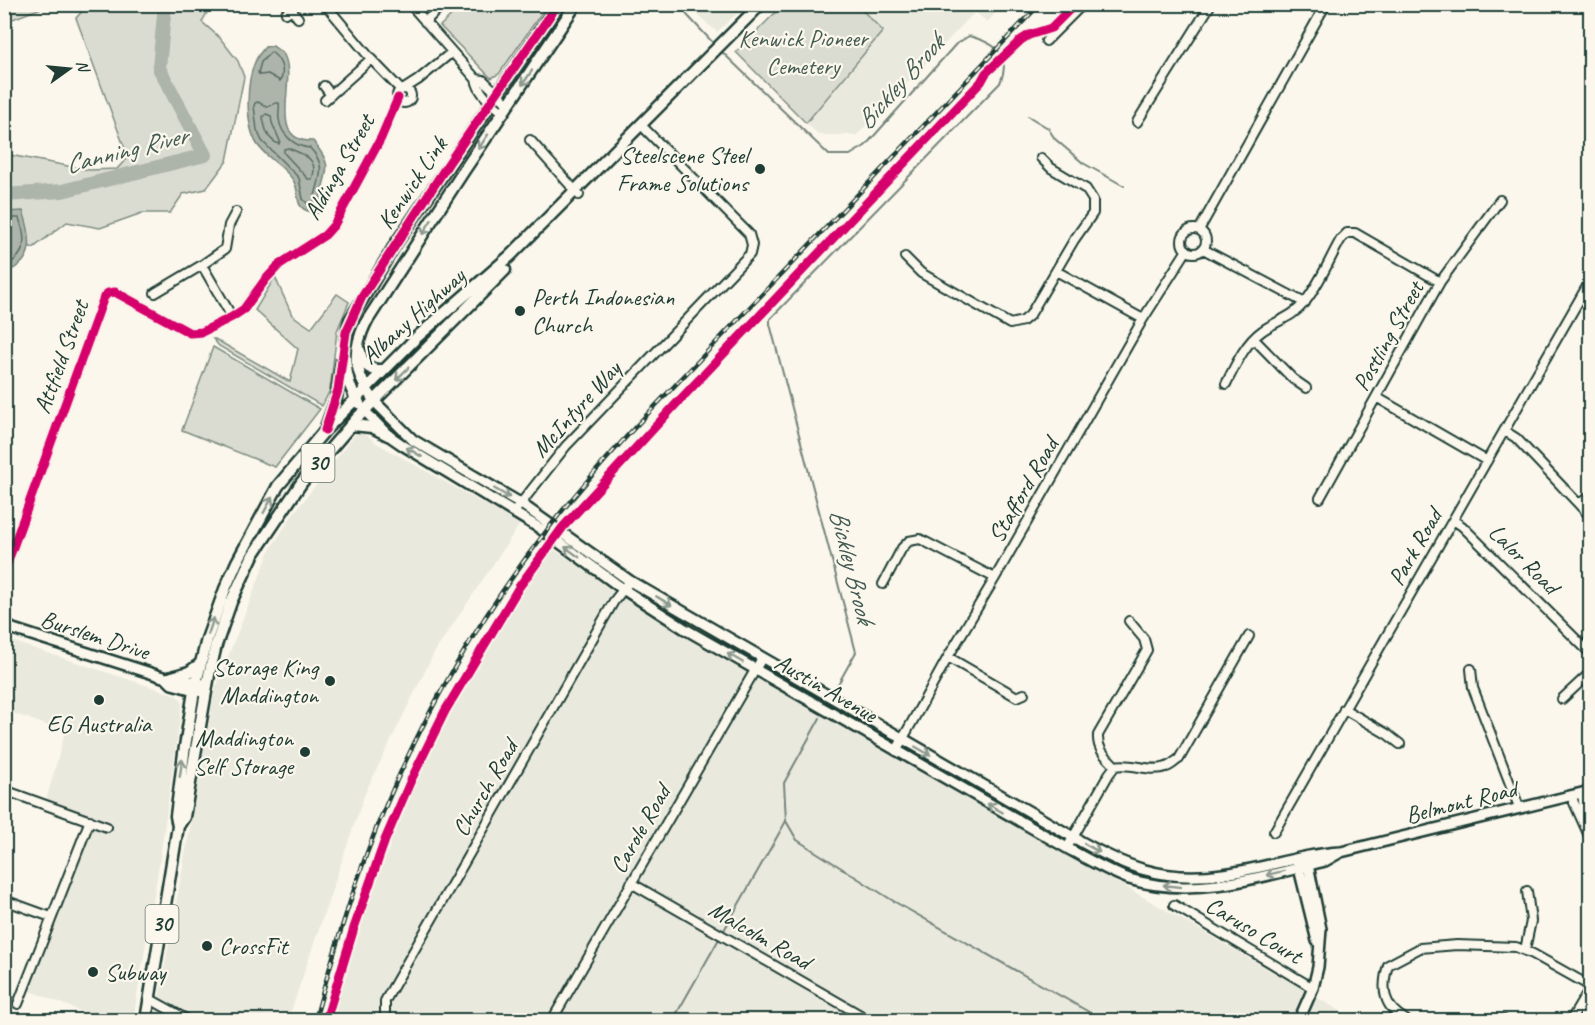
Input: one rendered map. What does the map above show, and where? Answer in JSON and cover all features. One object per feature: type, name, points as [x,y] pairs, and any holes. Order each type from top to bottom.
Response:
[{"type":"highway","name":"Kenwick Link","points":[[365,411],[350,387],[346,364],[346,332],[355,310],[377,272],[558,4]]},
{"type":"highway","name":"Kenwick Link","points":[[375,402],[365,389],[357,367],[357,347],[360,336],[383,294],[576,4]]},
{"type":"highway","name":"Albany Highway","points":[[727,44],[761,4]]},
{"type":"highway","name":"Albany Highway","points":[[201,688],[226,616],[253,555],[302,482],[351,424],[711,59],[771,4]]},
{"type":"highway","name":"Albany Highway","points":[[146,1020],[178,826],[184,817],[201,688],[200,664],[225,589],[254,530],[284,477],[324,430],[416,338],[578,193]]},
{"type":"highway","name":"30","points":[[324,430],[338,390],[346,332]]},
{"type":"highway","points":[[360,336],[363,362],[373,369],[384,370]]},
{"type":"highway","points":[[351,424],[372,427],[388,435]]},
{"type":"highway","points":[[169,677],[189,672],[200,664]]},
{"type":"main road","name":"Austin Avenue","points":[[375,402],[413,440],[520,503],[630,581],[1073,837],[1124,864],[1170,875],[1224,874],[1303,862]]},
{"type":"main road","name":"Austin Avenue","points":[[365,411],[388,435],[514,512],[623,589],[896,751],[1067,848],[1129,878],[1144,883],[1178,887],[1207,887],[1303,862]]},
{"type":"main road","name":"Burslem Drive","points":[[7,627],[201,688]]},
{"type":"main road","name":"Belmont Road","points":[[1303,862],[1325,861],[1341,852],[1586,792]]},
{"type":"main road","points":[[1299,1020],[1313,988],[1318,967],[1319,947],[1303,862]]},
{"type":"street","points":[[325,4],[402,94]]},
{"type":"street","points":[[410,4],[476,79],[477,87],[506,109]]},
{"type":"street","points":[[425,22],[443,4]]},
{"type":"street","points":[[1046,41],[1083,4]]},
{"type":"street","points":[[1137,122],[1211,4]]},
{"type":"street","points":[[1316,4],[1325,7]]},
{"type":"street","name":"Stafford Road","points":[[896,751],[1143,319],[1187,250],[1183,245],[1183,237],[1189,230],[1199,230],[1325,7]]},
{"type":"street","points":[[292,9],[298,18]]},
{"type":"street","name":"Aldinga Street","points":[[108,293],[116,292],[190,333],[208,330],[232,318],[244,309],[280,264],[320,239],[334,225],[402,94],[452,52]]},
{"type":"street","points":[[324,86],[328,97],[371,59]]},
{"type":"street","name":"McIntyre Way","points":[[514,512],[566,446],[750,254],[752,245],[749,234],[643,127]]},
{"type":"street","points":[[530,140],[578,193]]},
{"type":"street","points":[[905,256],[921,273],[1010,324],[1023,321],[1030,315],[1093,213],[1093,200],[1086,189],[1051,168],[1041,158]]},
{"type":"street","name":"Postling Street","points":[[1320,498],[1440,282],[1500,200]]},
{"type":"street","points":[[155,292],[225,249],[229,225],[236,212]]},
{"type":"street","points":[[1187,250],[1195,253],[1203,249],[1206,239],[1199,230]]},
{"type":"street","points":[[1226,384],[1242,354],[1254,339],[1262,331],[1294,313],[1305,303],[1341,239],[1347,233],[1355,233],[1440,282]]},
{"type":"street","points":[[1203,249],[1305,303]]},
{"type":"street","points":[[202,265],[232,318]]},
{"type":"street","points":[[1056,271],[1143,319]]},
{"type":"street","name":"Park Road","points":[[1274,832],[1590,281]]},
{"type":"street","name":"Attfield Street","points":[[4,572],[100,303],[108,293]]},
{"type":"street","points":[[1254,339],[1293,379],[1306,388]]},
{"type":"street","points":[[1376,397],[1488,461]]},
{"type":"street","points":[[1505,430],[1516,438],[1590,516]]},
{"type":"street","points":[[1579,504],[1590,496]]},
{"type":"street","name":"Lalor Road","points":[[1454,520],[1590,653]]},
{"type":"street","points":[[883,584],[902,548],[909,541],[920,539],[995,578]]},
{"type":"street","name":"Church Road","points":[[384,1020],[385,1001],[614,601],[630,581]]},
{"type":"street","points":[[1115,766],[1101,751],[1097,743],[1098,735],[1147,650],[1144,639],[1129,621]]},
{"type":"street","points":[[1067,848],[1115,766],[1124,764],[1159,768],[1167,767],[1179,759],[1249,636]]},
{"type":"street","points":[[948,657],[1017,697],[1024,694]]},
{"type":"street","name":"Carole Road","points":[[552,1020],[762,658]]},
{"type":"street","points":[[1471,669],[1473,688],[1520,807]]},
{"type":"street","points":[[1562,699],[1590,673]]},
{"type":"street","points":[[1344,709],[1400,744]]},
{"type":"street","points":[[4,790],[107,826]]},
{"type":"street","points":[[1586,792],[1586,828]]},
{"type":"street","points":[[1571,796],[1590,838]]},
{"type":"street","points":[[18,1004],[90,820]]},
{"type":"street","name":"Malcolm Road","points":[[631,883],[869,1020]]},
{"type":"street","points":[[1525,950],[1531,921],[1527,891]]},
{"type":"street","points":[[4,900],[51,917]]},
{"type":"street","name":"Caruso Court","points":[[1174,905],[1313,988]]},
{"type":"street","points":[[1406,1020],[1389,1007],[1383,981],[1388,965],[1420,948],[1457,945],[1516,947],[1590,987],[1571,1020]]},
{"type":"street","points":[[150,999],[188,1020]]},
{"type":"street","points":[[1491,1020],[1504,1020]]},
{"type":"shaded area","points":[[689,5],[746,5],[717,32]]},
{"type":"shaded area","points":[[857,5],[1004,5],[987,22],[975,12],[857,135],[819,135],[806,123],[883,31]]},
{"type":"shaded area","points":[[356,433],[364,433],[378,444],[520,524],[434,653],[365,793],[288,1020],[155,1020],[215,690],[270,550],[291,517]]},
{"type":"shaded area","points":[[553,549],[645,609],[1356,1020],[332,1020],[384,852],[418,770],[488,641]]},
{"type":"shaded area","points":[[5,639],[173,694],[181,699],[159,865],[133,1020],[102,1020],[21,987],[83,821],[44,808],[65,732],[5,710]]},
{"type":"green space","points":[[5,4],[49,4],[49,5],[5,22]]},
{"type":"green space","points":[[463,4],[547,5],[499,74],[491,78],[440,26]]},
{"type":"green space","points":[[88,5],[211,5],[202,22],[220,38],[238,61],[244,77],[227,161],[206,189],[183,194],[170,213],[142,213],[100,228],[67,222],[33,248],[5,234],[4,154],[89,170],[117,169],[128,157],[76,18]]},
{"type":"green space","name":"Kenwick Pioneer Cemetery","points":[[783,5],[857,5],[883,31],[806,123],[736,52]]},
{"type":"green space","points":[[275,277],[292,315],[311,328],[337,294],[349,302],[337,331],[330,390],[322,406],[219,346],[213,339],[290,382],[298,349],[255,310]]},
{"type":"green space","points":[[213,347],[320,409],[275,467],[182,430]]},
{"type":"water","points":[[273,46],[284,55],[287,66],[286,121],[290,132],[299,139],[313,141],[326,162],[318,213],[303,209],[298,201],[293,180],[257,144],[250,126],[248,103],[252,71],[265,47]]},
{"type":"water","points":[[23,211],[29,239],[27,256],[15,268],[5,272],[5,212]]},
{"type":"waterway","name":"Canning River","points":[[4,195],[62,191],[205,155],[159,68],[165,4]]},
{"type":"waterway","name":"Bickley Brook","points":[[682,4],[687,15],[716,46]]},
{"type":"waterway","name":"Bickley Brook","points":[[720,50],[829,155],[850,155],[865,146],[956,44],[969,36],[993,46],[999,51],[1004,64],[1000,83],[770,319],[856,652],[837,686]]},
{"type":"waterway","points":[[1028,116],[1048,128],[1055,139],[1083,163],[1124,186]]},
{"type":"waterway","name":"Bickley Brook","points":[[820,718],[784,783],[786,821],[797,840],[895,902],[1103,1020]]},
{"type":"waterway","points":[[673,1020],[786,821]]},
{"type":"railway","points":[[315,1020],[356,885],[375,831],[402,768],[459,660],[526,557],[572,499],[637,425],[1040,4]]},
{"type":"cycle path","points":[[325,430],[338,390],[346,332],[362,297],[448,164],[558,4]]},
{"type":"cycle path","points":[[326,1020],[354,928],[385,840],[411,780],[445,711],[519,587],[563,527],[677,403],[981,82],[986,73],[1021,40],[1051,28],[1075,4]]},
{"type":"cycle path","points":[[4,572],[104,297],[108,293],[115,292],[190,333],[202,332],[244,309],[280,264],[325,235],[334,225],[381,138],[398,98]]},
{"type":"place","name":"Steelscene Steel Frame Solutions","points":[[760,169]]},
{"type":"place","name":"Perth Indonesian Church","points":[[520,311]]},
{"type":"place","name":"Storage King Maddington","points":[[330,681]]},
{"type":"place","name":"EG Australia","points":[[99,700]]},
{"type":"place","name":"Maddington Self Storage","points":[[305,752]]},
{"type":"place","name":"CrossFit","points":[[207,946]]},
{"type":"place","name":"Subway","points":[[93,972]]}]
